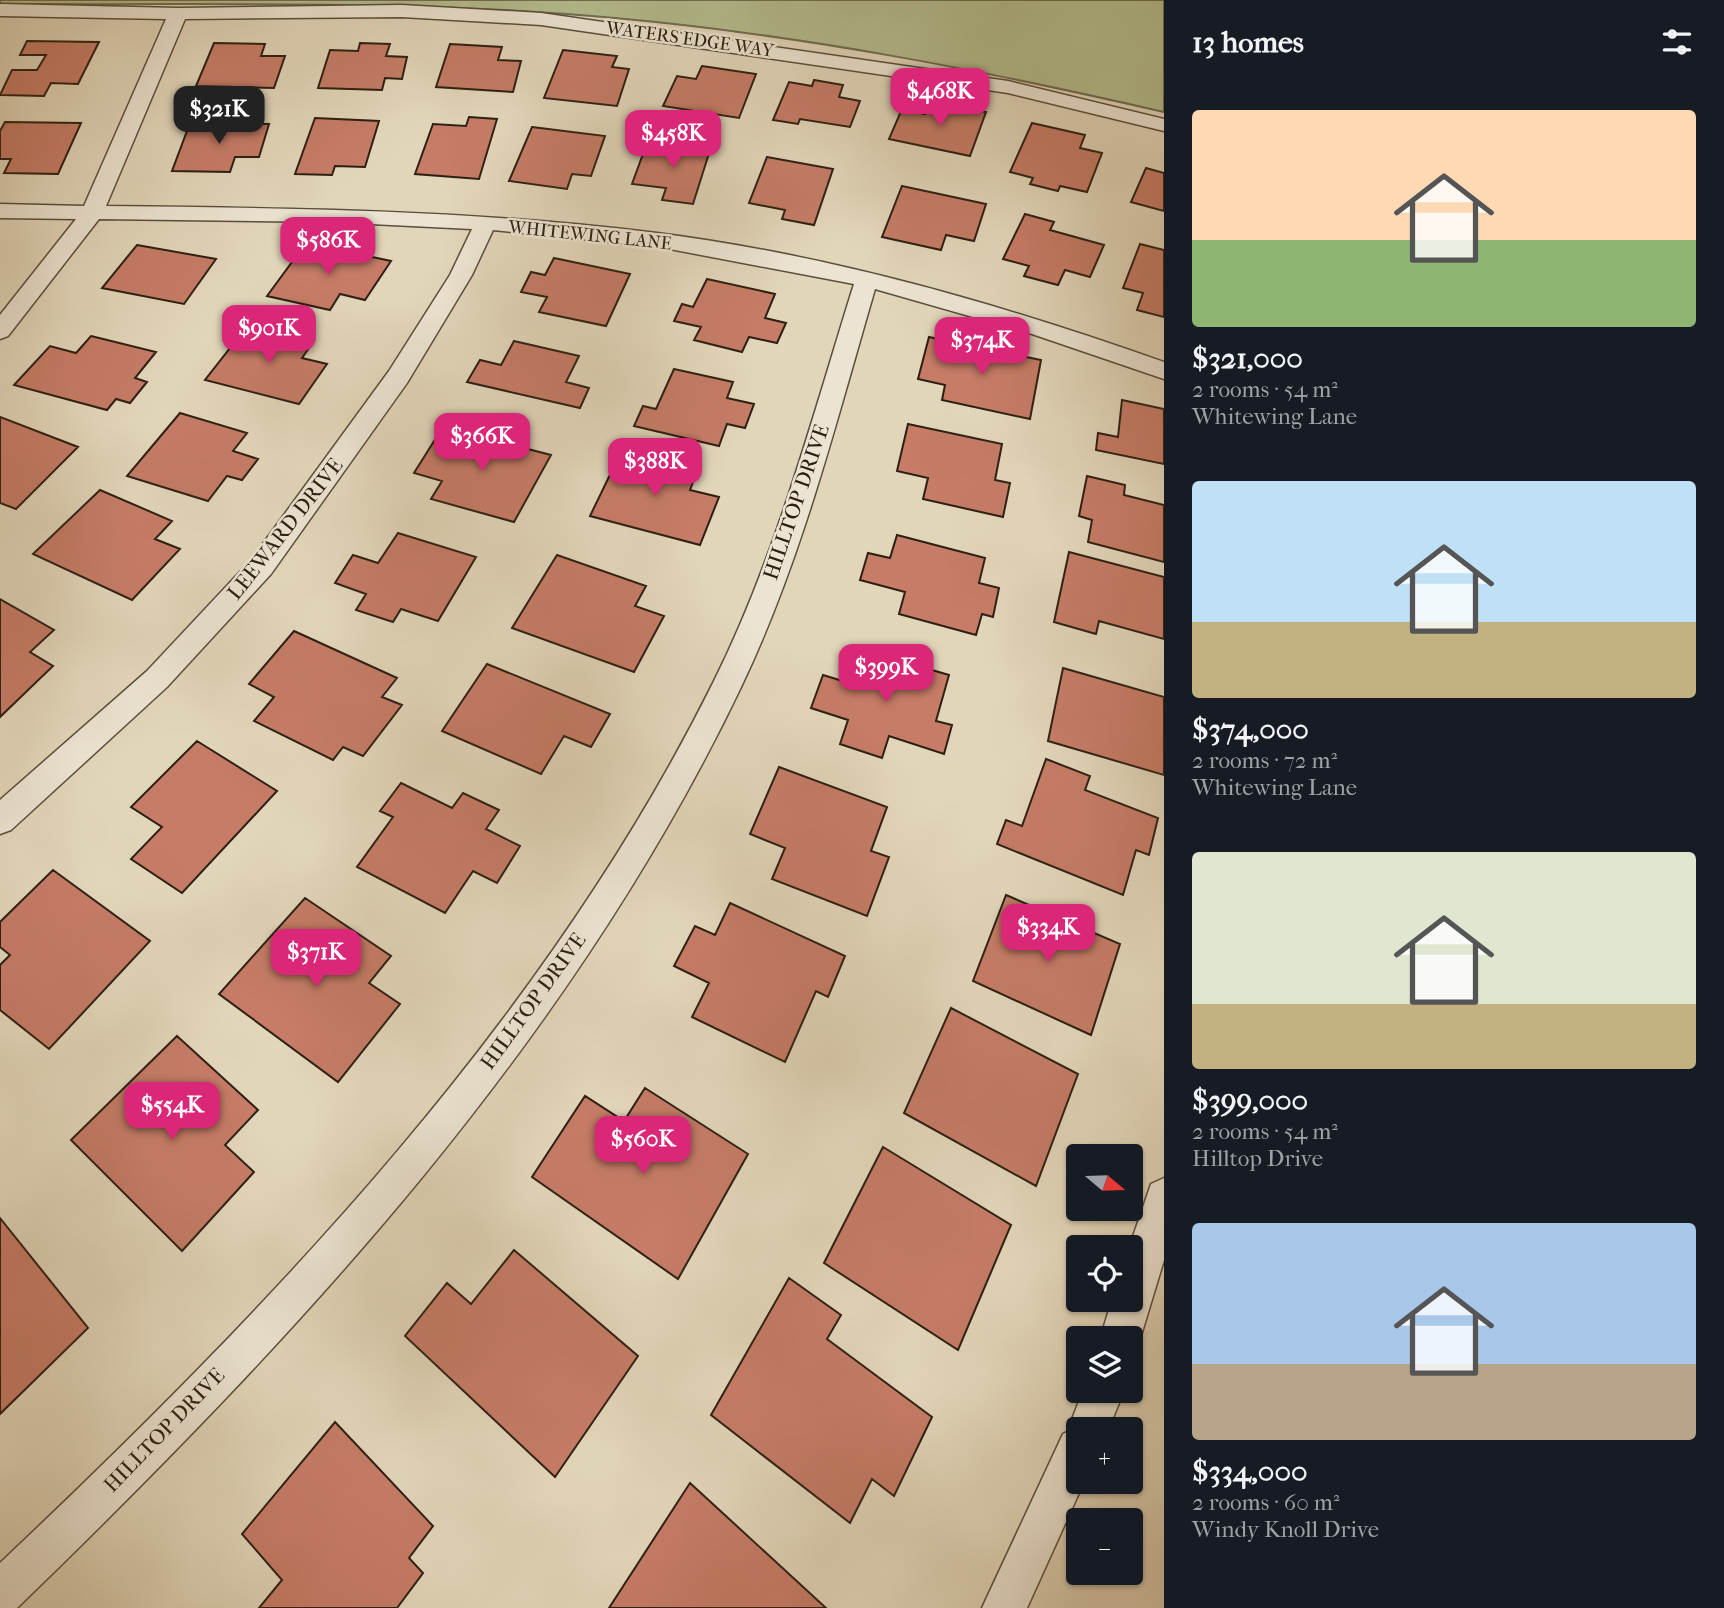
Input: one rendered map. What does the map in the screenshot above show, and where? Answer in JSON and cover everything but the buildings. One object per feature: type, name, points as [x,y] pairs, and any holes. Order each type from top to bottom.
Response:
[{"type":"street","name":"WATERS EDGE WAY","points":[[0,10],[178,14],[402,11],[541,19],[1008,87],[1164,125]]},
{"type":"street","points":[[0,331],[92,213],[178,14]]},
{"type":"street","name":"WHITEWING LANE","points":[[0,211],[356,217],[485,224],[658,240],[780,261],[866,281],[1064,334],[1164,371]]},
{"type":"street","name":"LEEWARD DRIVE","points":[[0,820],[157,679],[261,567],[398,377],[461,275],[485,224]]},
{"type":"street","name":"HILLTOP DRIVE","points":[[0,1594],[274,1318],[423,1149],[531,1007],[635,856],[728,683],[791,529],[866,281]]},
{"type":"street","points":[[1125,1326],[1164,1197]]},
{"type":"street","points":[[1004,1608],[1066,1475]]},
{"type":"green space","points":[[0,0],[1164,0],[1164,112],[1028,82],[822,44],[615,18],[471,8],[256,4],[0,4]]}]
